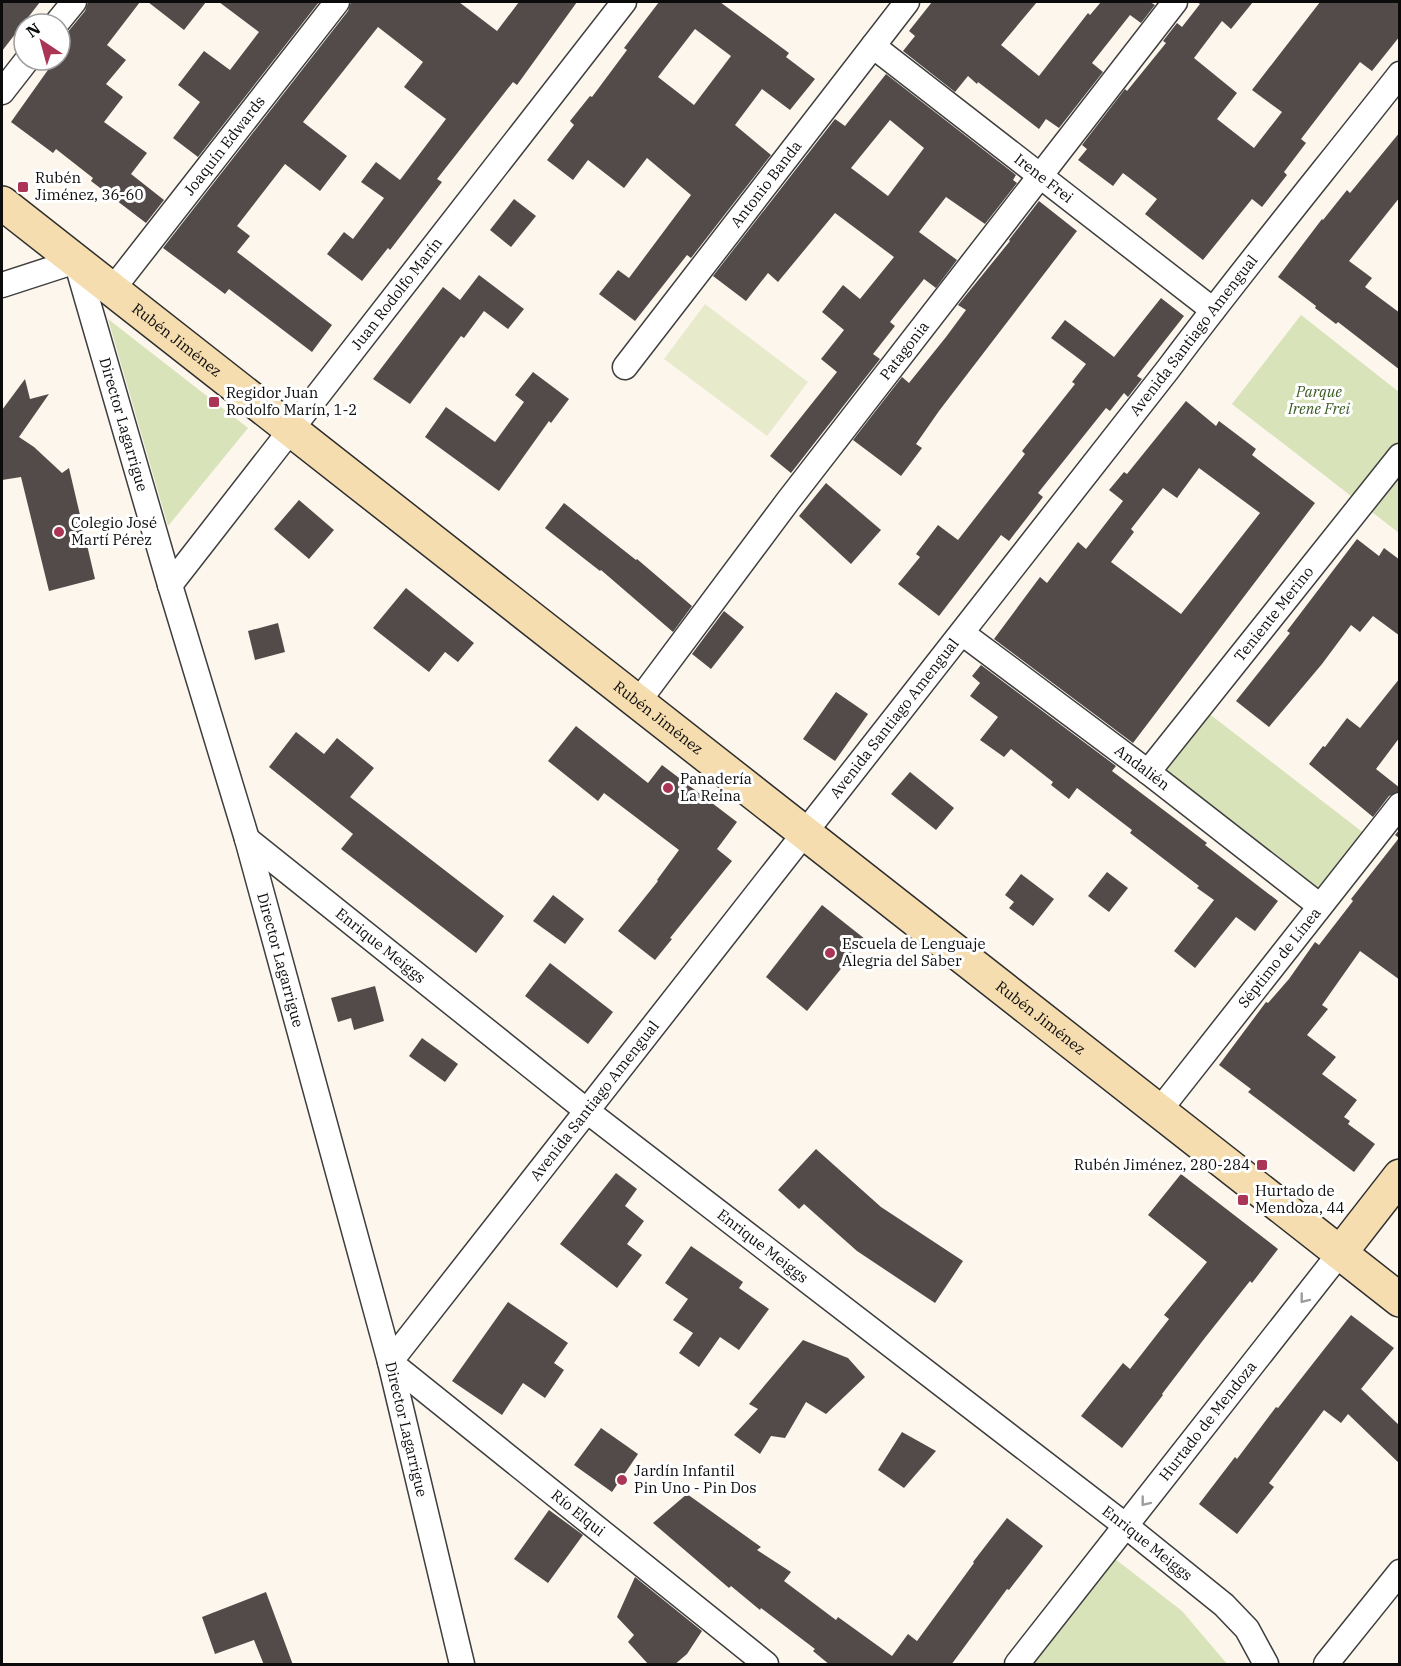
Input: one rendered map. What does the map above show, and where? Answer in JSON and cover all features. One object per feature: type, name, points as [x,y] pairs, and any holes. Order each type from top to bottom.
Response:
[{"type":"main road","name":"Rubén Jiménez","points":[[2,203],[1400,1300]]},
{"type":"main road","name":"Hurtado de Mendoza","points":[[1340,1253],[1400,1176]]},
{"type":"street","name":"Joaquín Edwards","points":[[112,290],[337,2]]},
{"type":"street","name":"Juan Rodolfo Marín","points":[[170,585],[624,2]]},
{"type":"street","name":"Antonio Banda","points":[[625,367],[907,2]]},
{"type":"street","name":"Patagonia","points":[[638,702],[788,501],[1175,2]]},
{"type":"street","name":"Irene Frei","points":[[873,46],[1213,310]]},
{"type":"street","points":[[2,92],[18,72]]},
{"type":"street","name":"Avenida Santiago Amengual","points":[[390,1362],[1400,74]]},
{"type":"street","points":[[2,285],[76,261]]},
{"type":"street","name":"Director Lagarrigue","points":[[76,261],[247,839],[390,1362],[462,1665]]},
{"type":"street","name":"Teniente Merino","points":[[1148,772],[1400,456]]},
{"type":"street","name":"Andalién","points":[[962,633],[1148,772],[1320,906]]},
{"type":"street","name":"Séptimo de Línea","points":[[1159,1111],[1400,805]]},
{"type":"street","name":"Enrique Meiggs","points":[[247,839],[587,1111],[1126,1526],[1224,1605],[1247,1629],[1266,1665]]},
{"type":"street","name":"Hurtado de Mendoza","points":[[1017,1665],[1340,1253]]},
{"type":"street","name":"Río Elqui","points":[[390,1362],[766,1665]]},
{"type":"street","points":[[1326,1665],[1400,1572]]},
{"type":"green space","points":[[705,304],[808,382],[767,436],[664,359]]},
{"type":"green space","name":"Parque Irene Frei","points":[[1301,315],[1399,392],[1399,533],[1232,404]]},
{"type":"green space","points":[[108,319],[248,428],[168,526]]},
{"type":"green space","points":[[1203,709],[1365,834],[1312,906],[1151,777]]},
{"type":"green space","points":[[1110,1555],[1182,1611],[1227,1664],[1025,1664]]},
{"type":"building","points":[[2,2],[40,2],[32,12],[12,12],[12,38],[2,51]]},
{"type":"building","points":[[88,2],[140,2],[107,45],[126,60],[106,84],[123,97],[104,122],[147,153],[131,174],[164,200],[146,223],[91,181],[93,178],[56,149],[53,153],[11,122],[46,72],[72,72],[72,27],[85,11]]},
{"type":"building","points":[[148,2],[206,2],[184,30]]},
{"type":"building","points":[[219,2],[319,2],[198,157],[173,138],[200,102],[178,85],[204,51],[230,70],[259,32]]},
{"type":"building","points":[[351,2],[459,2],[497,31],[519,2],[577,2],[517,85],[513,82],[437,179],[442,182],[390,250],[388,248],[362,281],[327,254],[344,232],[353,239],[384,198],[361,182],[376,162],[400,180],[446,119],[404,87],[423,62],[378,27],[303,122],[347,156],[320,191],[285,164],[237,226],[250,236],[237,252],[332,325],[312,352],[229,289],[225,294],[163,248],[348,11]]},
{"type":"building","points":[[659,2],[720,2],[789,53],[786,57],[815,79],[790,110],[762,89],[735,125],[771,155],[691,258],[687,255],[635,321],[599,294],[618,270],[629,278],[691,195],[647,158],[624,188],[588,160],[573,180],[547,160],[574,125],[570,121],[590,96],[592,97],[627,50],[624,48]],"holes":[[[695,29],[731,56],[694,105],[658,77]]]},
{"type":"building","points":[[932,2],[1037,2],[1001,45],[1039,76],[1088,13],[1090,15],[1101,2],[1150,2],[1155,5],[1141,23],[1130,15],[1092,63],[1103,72],[1059,128],[1046,119],[1039,129],[968,76],[955,92],[903,51],[915,36],[909,31]]},
{"type":"building","points":[[1197,2],[1253,2],[1231,29],[1222,21],[1194,58],[1237,93],[1217,119],[1254,148],[1282,112],[1252,90],[1320,2],[1400,2],[1400,36],[1372,71],[1360,62],[1301,139],[1306,143],[1284,172],[1287,175],[1262,207],[1252,199],[1203,260],[1145,214],[1157,199],[1123,173],[1113,186],[1078,160],[1087,149],[1082,145],[1125,89],[1127,91],[1166,43],[1163,41],[1177,23],[1182,27],[1200,4]]},
{"type":"building","points":[[886,74],[1016,175],[1013,180],[1017,183],[985,224],[946,197],[919,232],[957,260],[936,288],[924,279],[890,322],[895,326],[873,354],[880,359],[791,473],[770,456],[837,372],[821,359],[844,330],[822,312],[843,285],[860,299],[894,257],[835,213],[778,282],[768,273],[746,301],[713,276],[835,119],[845,126]],"holes":[[[890,120],[924,148],[888,196],[851,168]]]},
{"type":"building","points":[[1400,132],[1400,197],[1349,261],[1372,278],[1365,287],[1400,313],[1400,370],[1338,322],[1336,324],[1315,308],[1316,306],[1278,277],[1322,219],[1347,190],[1350,193]]},
{"type":"building","points":[[514,199],[536,216],[511,247],[490,230]]},
{"type":"building","points":[[1039,201],[1077,231],[939,411],[916,444],[922,448],[901,476],[853,440],[902,377],[909,383],[946,337],[966,310],[958,305]]},
{"type":"building","points":[[479,275],[524,309],[508,329],[484,311],[464,338],[461,336],[410,404],[373,379],[443,287],[460,300]]},
{"type":"building","points":[[1161,298],[1184,316],[1137,376],[1142,379],[1128,397],[1124,393],[1110,411],[1106,408],[1038,493],[1043,497],[1009,541],[1001,535],[939,616],[898,584],[920,557],[916,554],[938,525],[958,540],[1025,454],[1022,451],[1075,384],[1072,382],[1086,364],[1051,338],[1065,320],[1114,357]]},
{"type":"building","points":[[533,372],[569,399],[551,423],[549,421],[499,491],[425,437],[446,407],[495,442],[524,402],[515,395]]},
{"type":"building","name":"Colegio José Martí Pérez","points":[[25,379],[30,399],[49,394],[19,437],[34,447],[62,473],[69,468],[95,579],[49,591],[21,477],[2,480],[2,410]]},
{"type":"building","points":[[1186,401],[1216,426],[1219,421],[1256,449],[1252,455],[1315,503],[1133,743],[994,639],[1040,577],[1047,583],[1078,542],[1086,549],[1123,501],[1109,490],[1124,472],[1127,474]],"holes":[[[1199,468],[1260,513],[1181,614],[1111,562],[1134,532],[1131,529],[1163,488],[1177,498]]]},
{"type":"building","points":[[826,483],[881,530],[851,564],[799,516]]},
{"type":"building","points":[[299,500],[334,530],[309,559],[274,529]]},
{"type":"building","points":[[564,503],[637,559],[692,606],[673,632],[601,570],[545,528]]},
{"type":"building","points":[[1357,539],[1379,556],[1384,548],[1400,560],[1400,636],[1373,616],[1360,632],[1351,625],[1322,664],[1269,727],[1236,701],[1290,633],[1287,631]]},
{"type":"building","points":[[406,588],[474,643],[458,662],[445,652],[429,672],[373,628]]},
{"type":"building","points":[[724,611],[744,627],[711,669],[692,654]]},
{"type":"building","points":[[278,623],[285,652],[255,660],[248,631]]},
{"type":"building","points":[[981,665],[1116,766],[1112,771],[1207,843],[1205,845],[1278,901],[1255,931],[1236,917],[1195,968],[1174,951],[1214,900],[1130,833],[1132,830],[1077,788],[1069,799],[1051,785],[1053,782],[1011,749],[1004,757],[980,740],[998,717],[970,696],[980,683],[972,676]]},
{"type":"building","points":[[1400,678],[1400,737],[1376,769],[1400,788],[1400,791],[1389,796],[1373,817],[1309,764],[1347,718],[1360,728]]},
{"type":"building","points":[[836,692],[868,714],[835,761],[803,739]]},
{"type":"building","points":[[576,726],[648,783],[662,765],[737,822],[717,849],[732,861],[655,960],[618,931],[658,881],[679,850],[604,793],[598,801],[548,761]]},
{"type":"building","points":[[296,732],[324,754],[337,738],[374,768],[350,797],[504,916],[476,953],[341,849],[353,834],[269,767]]},
{"type":"building","points":[[910,772],[954,808],[936,830],[891,794]]},
{"type":"building","points":[[1400,829],[1400,980],[1360,951],[1322,1005],[1328,1009],[1307,1035],[1336,1057],[1322,1074],[1357,1100],[1344,1117],[1350,1121],[1348,1124],[1375,1144],[1354,1172],[1248,1092],[1251,1089],[1219,1065],[1266,1002],[1268,1003],[1289,979],[1315,942],[1319,945],[1353,901],[1351,899],[1399,838],[1395,835]]},
{"type":"building","points":[[1107,872],[1128,888],[1109,912],[1088,896]]},
{"type":"building","points":[[1021,874],[1054,899],[1033,926],[1009,908],[1014,902],[1005,895]]},
{"type":"building","points":[[553,895],[584,919],[565,944],[533,921]]},
{"type":"building","name":"Escuela de Lenguaje Alegria del Saber","points":[[822,905],[865,939],[807,1011],[766,977]]},
{"type":"building","points":[[550,963],[613,1012],[588,1044],[525,996]]},
{"type":"building","points":[[375,986],[384,1021],[354,1030],[351,1018],[338,1022],[331,998]]},
{"type":"building","points":[[422,1038],[458,1064],[445,1082],[409,1056]]},
{"type":"building","points":[[816,1149],[881,1207],[963,1261],[935,1303],[857,1251],[804,1204],[799,1209],[778,1190]]},
{"type":"building","points":[[616,1173],[637,1189],[625,1206],[644,1221],[627,1244],[642,1255],[617,1288],[560,1244]]},
{"type":"building","points":[[1181,1174],[1278,1249],[1204,1339],[1122,1448],[1081,1416],[1123,1363],[1130,1369],[1169,1319],[1164,1315],[1207,1262],[1148,1215]]},
{"type":"building","points":[[691,1246],[743,1282],[739,1288],[769,1309],[739,1350],[720,1337],[699,1367],[679,1353],[693,1333],[673,1320],[688,1299],[665,1283]]},
{"type":"building","points":[[508,1302],[568,1343],[554,1363],[564,1370],[545,1398],[523,1383],[502,1415],[452,1381]]},
{"type":"building","points":[[1351,1315],[1394,1348],[1361,1389],[1400,1426],[1400,1464],[1348,1414],[1341,1423],[1324,1410],[1269,1483],[1274,1487],[1237,1534],[1199,1504]]},
{"type":"building","points":[[803,1340],[848,1358],[865,1377],[826,1414],[806,1402],[785,1438],[771,1436],[760,1454],[734,1435],[758,1409],[749,1404]]},
{"type":"building","points":[[601,1428],[638,1454],[612,1492],[574,1465]]},
{"type":"building","points":[[902,1432],[936,1451],[904,1488],[878,1470]]},
{"type":"building","points":[[687,1494],[761,1547],[757,1550],[791,1572],[784,1581],[836,1620],[838,1617],[892,1656],[908,1634],[917,1641],[1007,1518],[1043,1546],[1009,1590],[1007,1589],[951,1665],[830,1665],[813,1651],[815,1649],[761,1608],[760,1610],[731,1586],[729,1588],[653,1523]]},
{"type":"building","points":[[549,1510],[583,1535],[548,1583],[514,1559]]},
{"type":"building","points":[[635,1577],[702,1631],[687,1654],[674,1665],[649,1665],[628,1642],[634,1635],[617,1617]]},
{"type":"building","points":[[266,1592],[293,1665],[264,1665],[254,1640],[215,1654],[202,1617]]},
{"type":"place","name":"Rubén Jiménez, 36-60","points":[[23,187]]},
{"type":"place","name":"Regidor Juan Rodolfo Marín, 1-2","points":[[214,402]]},
{"type":"place","name":"Colegio José Martí Pérez","points":[[59,532]]},
{"type":"place","name":"Panadería La Reina","points":[[668,788]]},
{"type":"place","name":"Escuela de Lenguaje Alegria del Saber","points":[[830,953]]},
{"type":"place","name":"Rubén Jiménez, 280-284","points":[[1262,1165]]},
{"type":"place","name":"Hurtado de Mendoza, 44","points":[[1243,1200]]},
{"type":"place","name":"Jardín Infantil Pin Uno - Pin Dos","points":[[622,1480]]}]
